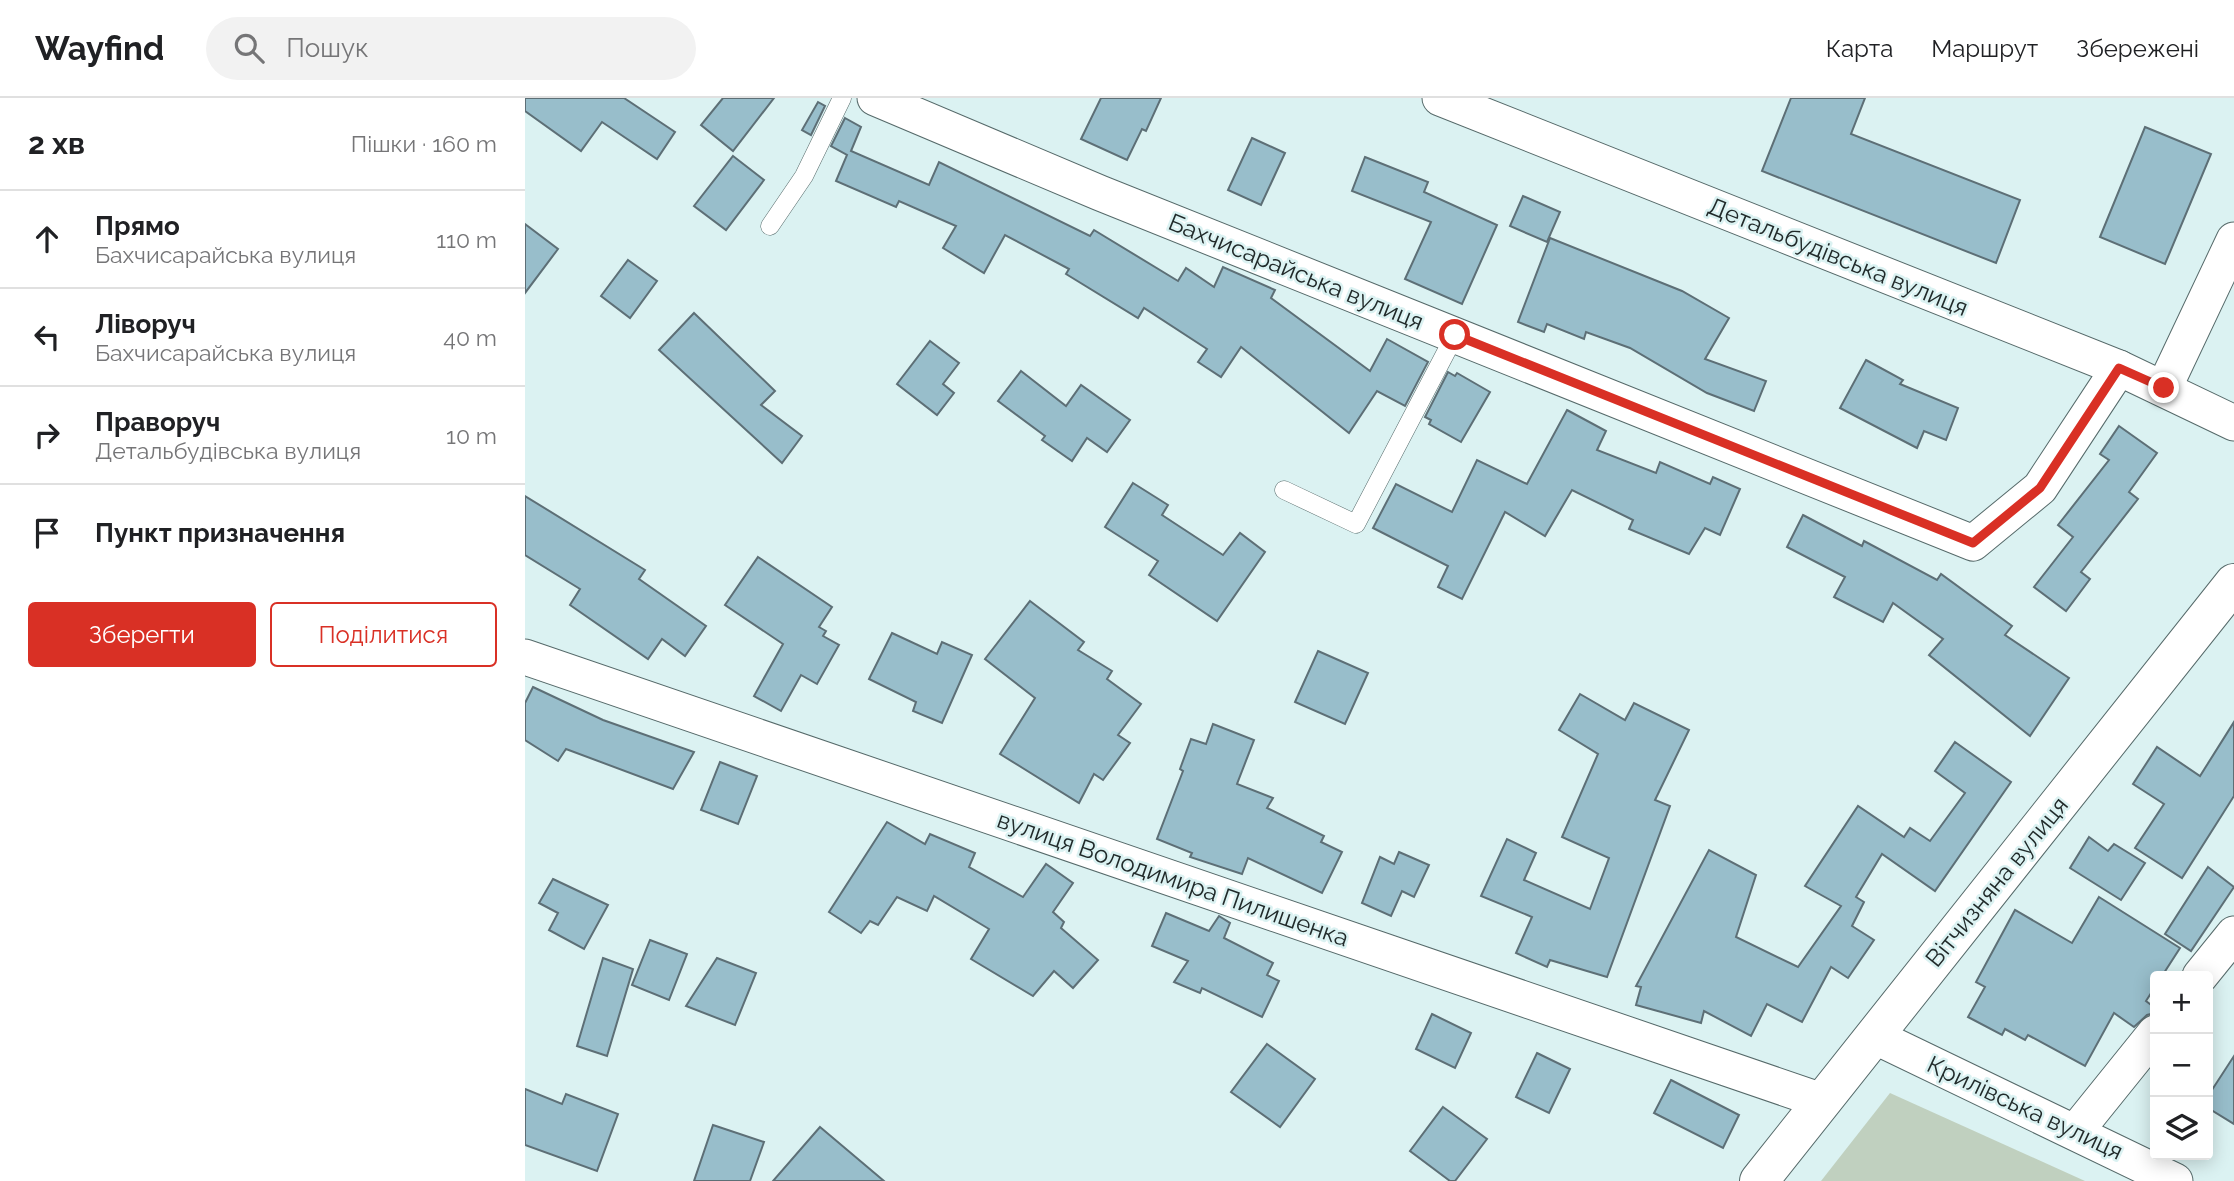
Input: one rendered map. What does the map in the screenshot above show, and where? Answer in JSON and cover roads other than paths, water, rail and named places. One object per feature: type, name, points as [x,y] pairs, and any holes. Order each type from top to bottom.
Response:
[{"type":"street","name":"Бахчисарайська вулиця","points":[[876,98],[1100,193],[1973,543],[2040,488],[2119,368]]},
{"type":"street","name":"Детальбудівська вулиця","points":[[1440,98],[2119,368],[2234,423]]},
{"type":"street","points":[[2164,388],[2234,240]]},
{"type":"street","name":"Вітчизняна вулиця","points":[[1759,1181],[2234,583]]},
{"type":"street","name":"вулиця Володимира Пилишенка","points":[[525,657],[1822,1101]]},
{"type":"street","points":[[2204,971],[2234,934]]},
{"type":"street","points":[[2076,1132],[2154,1034]]},
{"type":"street","name":"Крилівська вулиця","points":[[1874,1036],[2175,1181]]},
{"type":"lane","points":[[770,226],[804,176],[842,98]]},
{"type":"lane","points":[[1284,490],[1356,524],[1455,335]]}]
